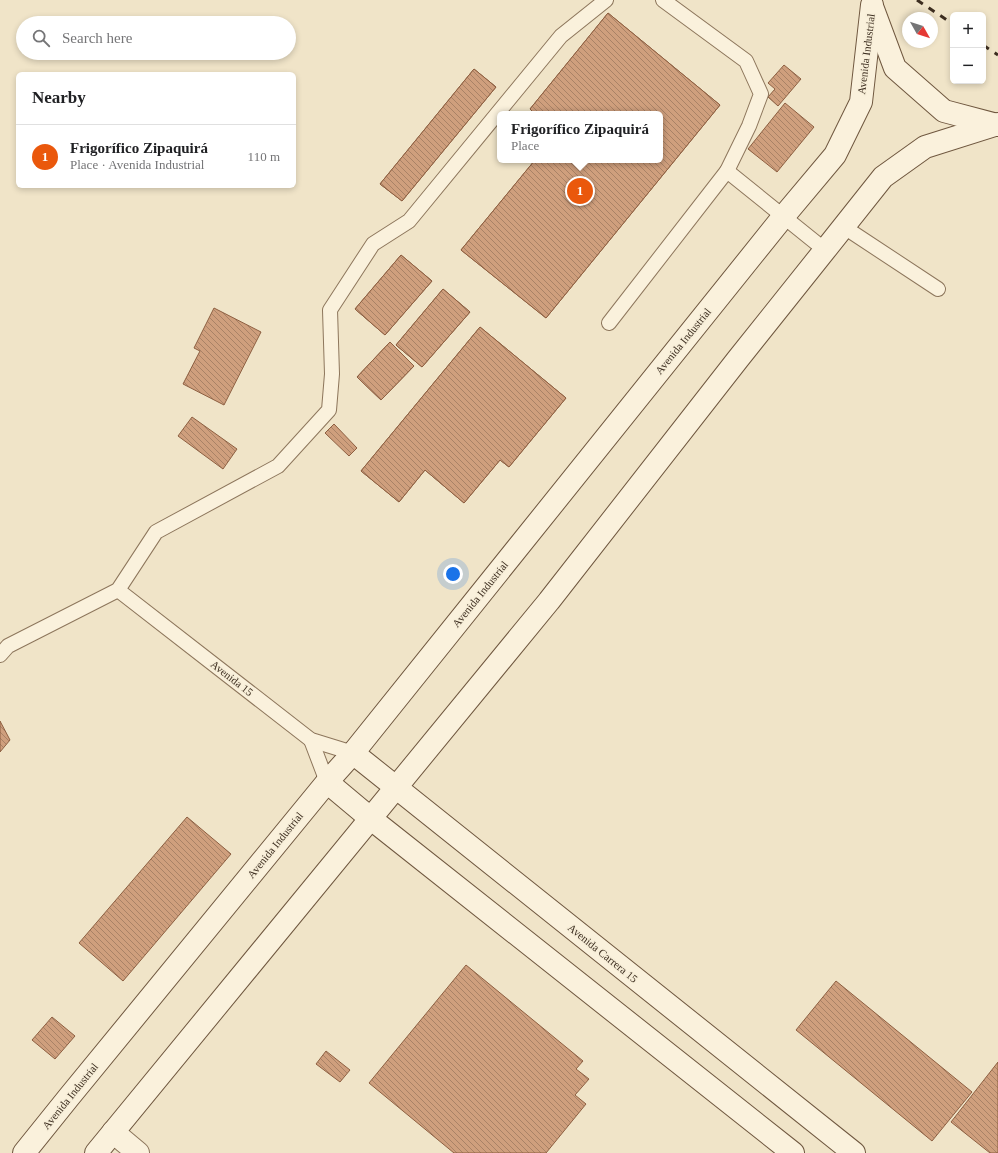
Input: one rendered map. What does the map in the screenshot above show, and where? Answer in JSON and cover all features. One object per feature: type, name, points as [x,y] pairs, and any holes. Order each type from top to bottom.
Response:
[{"type":"main road","points":[[872,3],[895,68],[944,110],[998,125]]},
{"type":"main road","name":"Avenida Industrial","points":[[24,1153],[353,752],[783,217],[835,155],[861,102],[872,3]]},
{"type":"main road","points":[[96,1153],[549,601],[738,359],[883,177],[925,147],[998,125]]},
{"type":"main road","name":"Avenida Carrera 15","points":[[353,752],[854,1153]]},
{"type":"main road","points":[[327,782],[370,818],[793,1153]]},
{"type":"main road","points":[[113,1132],[138,1153]]},
{"type":"lane","points":[[499,111],[561,36],[606,0]]},
{"type":"lane","points":[[608,323],[727,171],[749,126],[761,94],[746,61],[663,0]]},
{"type":"lane","points":[[0,655],[8,646],[118,590],[156,532],[278,466],[329,410],[332,374],[330,310],[373,244],[409,221],[497,114]]},
{"type":"lane","points":[[727,171],[825,250]]},
{"type":"lane","points":[[844,227],[938,290]]},
{"type":"lane","name":"Avenida 15","points":[[118,590],[311,740],[353,752]]},
{"type":"lane","points":[[311,740],[327,782]]},
{"type":"building","points":[[608,13],[720,105],[546,318],[461,250],[533,163],[663,163],[663,111],[532,111],[530,109]]},
{"type":"building","points":[[608,13],[720,105],[546,318],[461,250],[533,163],[663,163],[663,111],[532,111],[530,109]]},
{"type":"building","points":[[784,65],[801,79],[778,106],[768,97],[775,89],[768,83]]},
{"type":"building","points":[[474,69],[496,87],[402,201],[380,184]]},
{"type":"building","points":[[474,69],[496,87],[402,201],[380,184]]},
{"type":"building","points":[[785,103],[814,127],[777,172],[748,149]]},
{"type":"building","points":[[401,255],[432,281],[385,335],[355,309]]},
{"type":"building","points":[[401,255],[432,281],[385,335],[355,309]]},
{"type":"building","points":[[443,289],[470,312],[422,367],[396,345]]},
{"type":"building","points":[[443,289],[470,312],[422,367],[396,345]]},
{"type":"building","points":[[214,308],[261,332],[224,405],[183,384],[200,351],[194,348]]},
{"type":"building","points":[[480,327],[566,398],[509,467],[500,460],[464,503],[425,470],[399,502],[361,471]]},
{"type":"building","points":[[480,327],[566,398],[509,467],[500,460],[464,503],[425,470],[399,502],[361,471]]},
{"type":"building","points":[[390,342],[414,366],[381,400],[357,377]]},
{"type":"building","points":[[390,342],[414,366],[381,400],[357,377]]},
{"type":"building","points":[[192,417],[237,449],[223,469],[178,436]]},
{"type":"building","points":[[334,424],[357,448],[349,456],[325,433]]},
{"type":"building","points":[[0,721],[10,740],[0,752]]},
{"type":"building","points":[[187,817],[231,854],[123,981],[79,943]]},
{"type":"building","points":[[466,965],[583,1061],[576,1069],[589,1079],[575,1095],[586,1104],[546,1153],[454,1153],[369,1083]]},
{"type":"building","points":[[836,981],[972,1092],[932,1141],[796,1030]]},
{"type":"building","points":[[52,1017],[75,1036],[55,1059],[32,1040]]},
{"type":"building","points":[[326,1051],[350,1070],[340,1082],[316,1064]]},
{"type":"building","points":[[998,1062],[998,1153],[990,1153],[951,1122]]},
{"type":"railway","points":[[917,0],[950,22]]},
{"type":"railway","points":[[986,47],[998,55]]},
{"type":"place","name":"Frigorífico Zipaquirá","points":[[580,191]]}]
